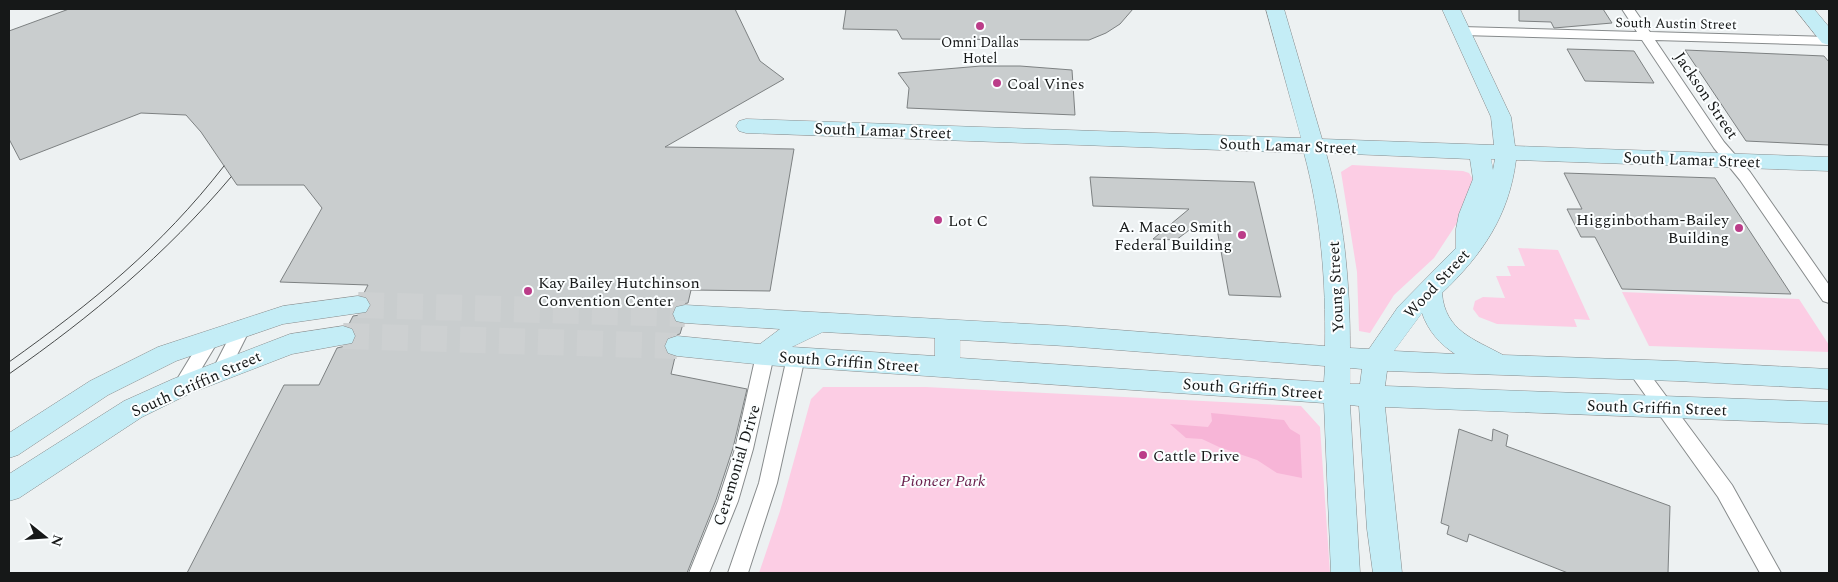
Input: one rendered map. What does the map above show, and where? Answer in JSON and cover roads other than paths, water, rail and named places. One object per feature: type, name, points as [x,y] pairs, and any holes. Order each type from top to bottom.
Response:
[{"type":"main road","name":"Young Street","points":[[1275,9],[1314,146],[1325,190],[1334,243],[1338,294],[1338,394],[1345,573]]},
{"type":"main road","name":"Wood Street","points":[[1376,360],[1399,322],[1412,305],[1468,251],[1487,224],[1503,186],[1506,152],[1501,117],[1451,9]]},
{"type":"main road","points":[[1804,9],[1829,40]]},
{"type":"main road","name":"South Lamar Street","points":[[746,126],[1829,164]]},
{"type":"main road","points":[[1468,251],[1467,229],[1470,214],[1484,179],[1478,151]]},
{"type":"main road","points":[[1430,289],[1429,304],[1434,317],[1444,331],[1457,343],[1502,365]]},
{"type":"main road","name":"South Griffin Street","points":[[9,447],[100,388],[168,354],[283,315],[358,305]]},
{"type":"main road","points":[[685,314],[948,329],[1376,360],[1829,379]]},
{"type":"main road","points":[[765,355],[776,343],[792,332],[823,322]]},
{"type":"main road","points":[[947,368],[948,329]]},
{"type":"main road","name":"South Griffin Street","points":[[9,489],[133,409],[182,386],[290,344],[343,336]]},
{"type":"main road","name":"South Griffin Street","points":[[678,346],[765,355],[1338,394],[1829,413]]},
{"type":"main road","points":[[1376,360],[1373,396],[1383,547],[1387,573]]},
{"type":"street","name":"Jackson Street","points":[[1628,9],[1719,145],[1732,160],[1829,297]]},
{"type":"street","name":"South Austin Street","points":[[1462,31],[1829,40]]},
{"type":"street","points":[[221,370],[243,327]]},
{"type":"street","points":[[182,386],[211,338]]},
{"type":"street","name":"Ceremonial Drive","points":[[699,573],[728,501],[744,449],[765,355]]},
{"type":"street","name":"Ceremonial Drive","points":[[738,573],[768,483],[796,357]]},
{"type":"street","points":[[1637,370],[1725,491],[1771,573]]},
{"type":"tunnel","points":[[358,305],[685,314]]},
{"type":"tunnel","points":[[343,336],[677,346]]},
{"type":"tram line","points":[[9,362],[69,318],[124,272],[175,223],[224,166]]},
{"type":"tram line","points":[[9,374],[69,330],[126,283],[180,233],[231,177]]},
{"type":"place","name":"Omni Dallas Hotel","points":[[980,26]]},
{"type":"place","name":"Coal Vines","points":[[997,83]]},
{"type":"place","name":"Lot C","points":[[938,220]]},
{"type":"place","name":"Higginbotham-Bailey Building","points":[[1739,228]]},
{"type":"place","name":"A. Maceo Smith Federal Building","points":[[1242,235]]},
{"type":"place","name":"Kay Bailey Hutchinson Convention Center","points":[[528,291]]},
{"type":"place","name":"Cattle Drive","points":[[1143,455]]},
{"type":"park label","name":"Pioneer Park","points":[[943,480]]}]
